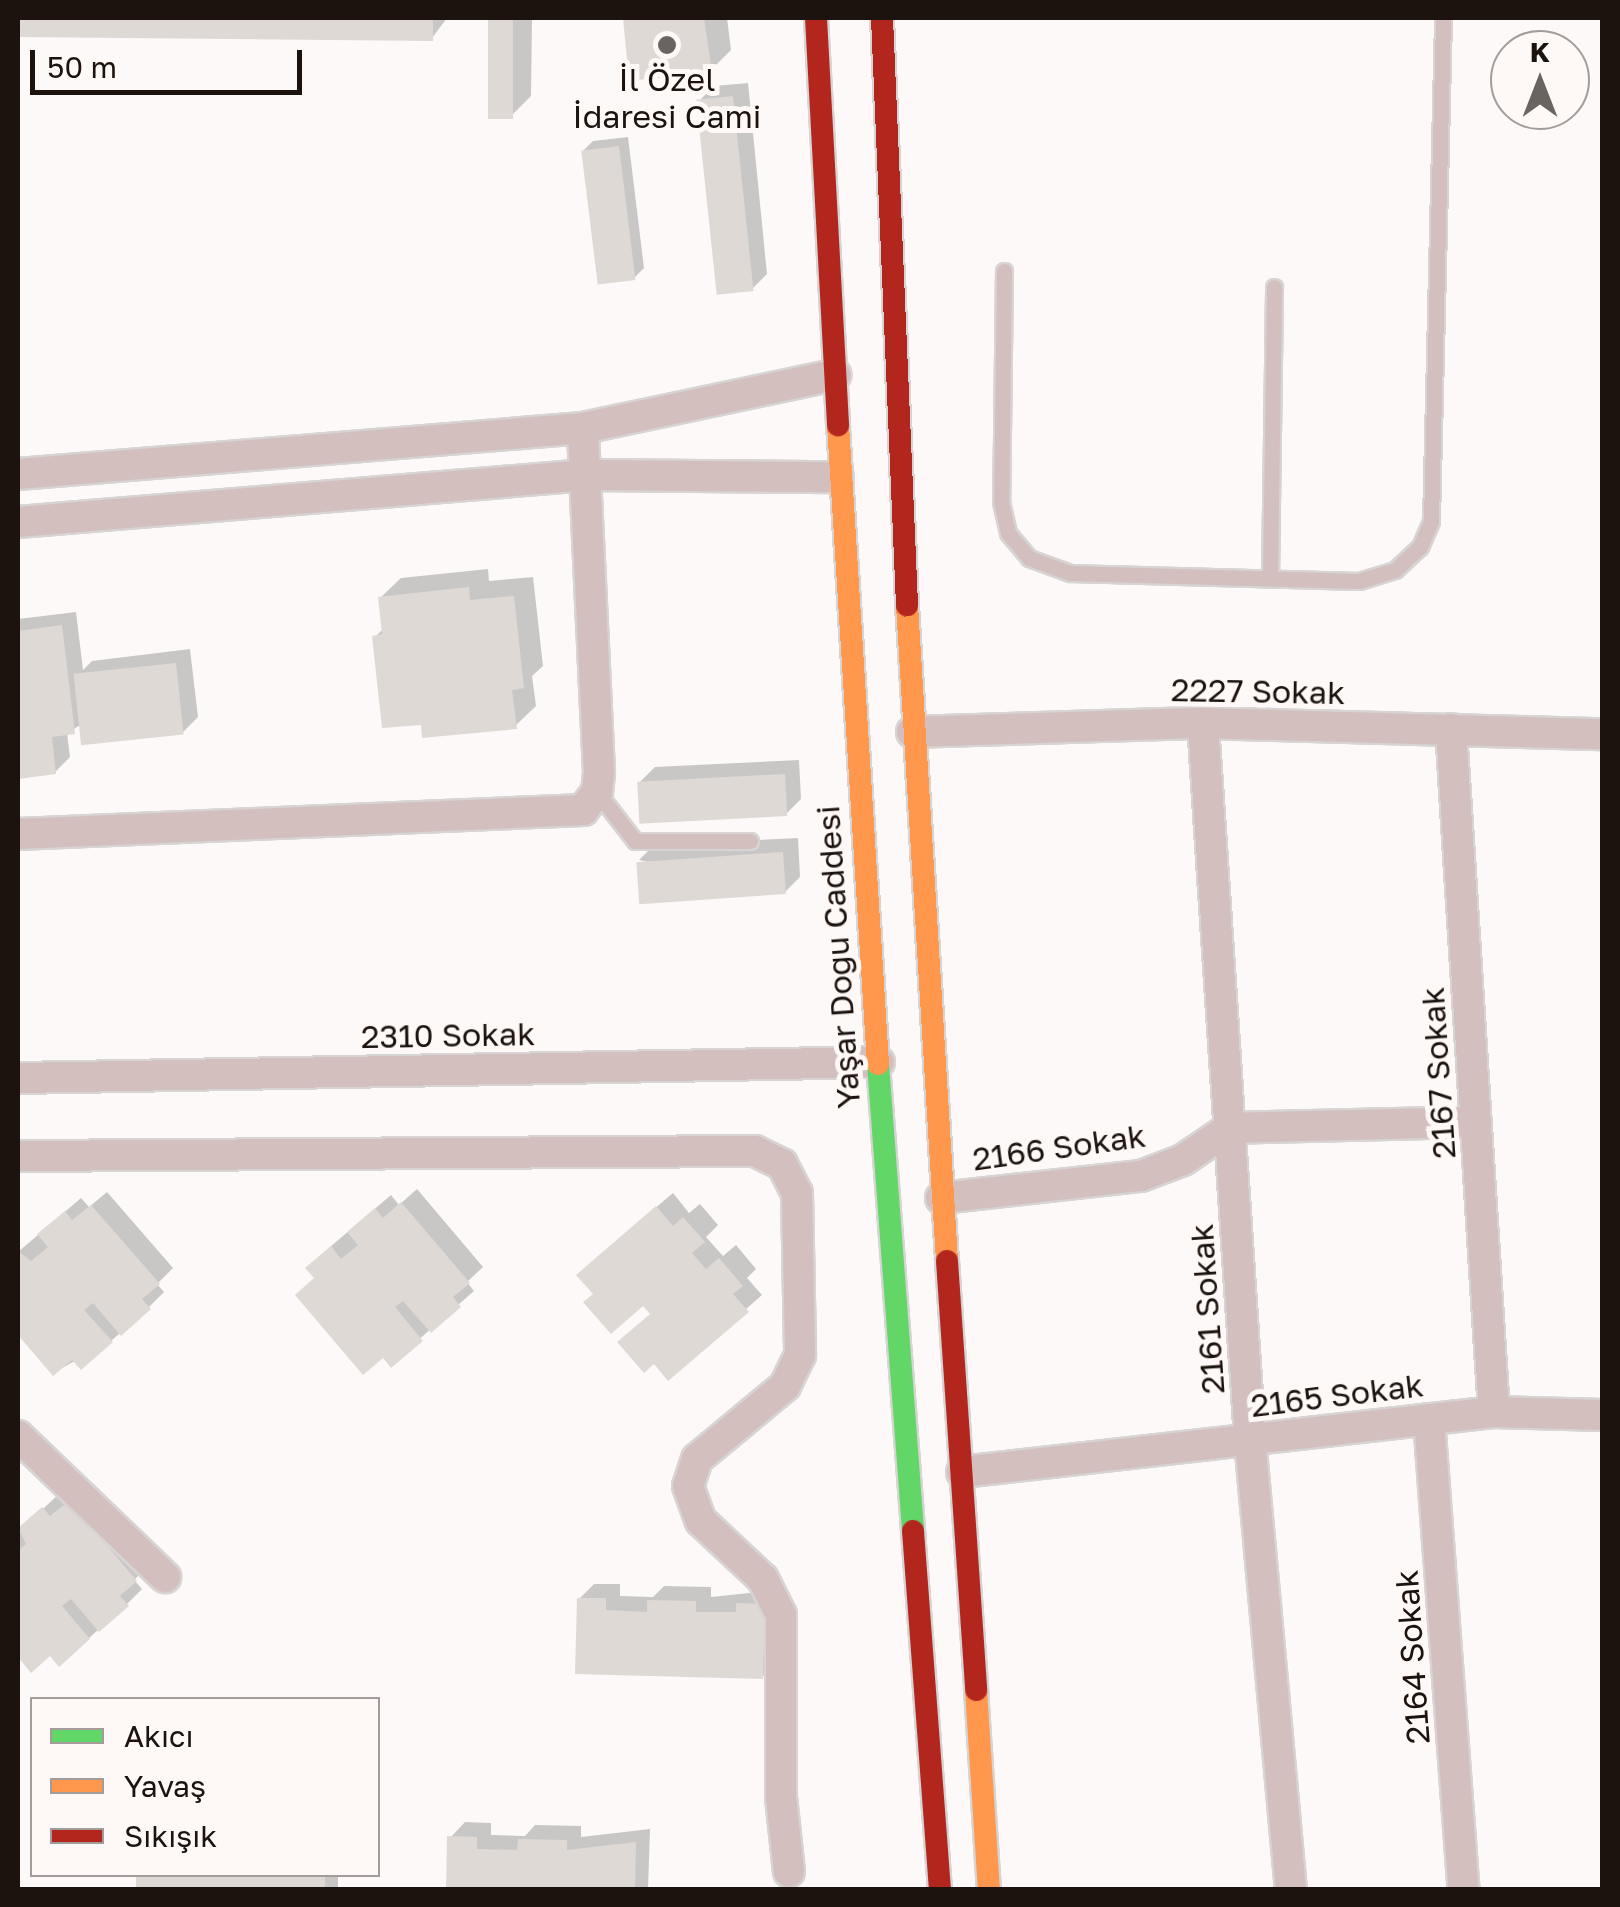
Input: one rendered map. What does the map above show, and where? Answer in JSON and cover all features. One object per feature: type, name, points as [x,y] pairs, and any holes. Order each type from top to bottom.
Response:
[{"type":"main road","name":"Yaşar Doğu Caddesi","points":[[816,18],[838,477],[940,1890]]},
{"type":"main road","points":[[882,18],[912,732],[989,1890]]},
{"type":"street","points":[[18,474],[582,428],[835,375]]},
{"type":"street","points":[[18,834],[584,810],[597,792],[587,475],[582,428]]},
{"type":"street","points":[[18,522],[587,475],[838,477]]},
{"type":"street","name":"2227 Sokak","points":[[912,732],[1203,723],[1602,734]]},
{"type":"street","name":"2161 Sokak","points":[[1203,723],[1250,1440],[1291,1890]]},
{"type":"street","name":"2167 Sokak","points":[[1451,730],[1494,1412]]},
{"type":"street","name":"2310 Sokak","points":[[18,1078],[879,1062]]},
{"type":"street","points":[[1230,1128],[1476,1122]]},
{"type":"street","name":"2166 Sokak","points":[[942,1198],[1141,1176],[1183,1160],[1230,1128]]},
{"type":"street","points":[[18,1156],[755,1152],[782,1164],[797,1192],[800,1355],[785,1386],[697,1458],[688,1486],[701,1521],[763,1580],[781,1614],[781,1796],[789,1872]]},
{"type":"street","name":"2165 Sokak","points":[[962,1472],[1494,1412],[1602,1415]]},
{"type":"street","name":"2164 Sokak","points":[[1429,1419],[1464,1890]]},
{"type":"street","points":[[22,1447],[166,1577]]},
{"type":"lane","points":[[1004,270],[1001,502],[1017,547],[1041,566],[1070,574],[1378,578],[1410,558],[1427,535],[1444,18]]},
{"type":"lane","points":[[1270,578],[1274,287]]},
{"type":"lane","points":[[597,792],[635,841],[750,841]]},
{"type":"building","points":[[18,18],[433,18],[433,41],[18,37]]},
{"type":"building","points":[[488,18],[513,18],[513,119],[488,119]]},
{"type":"building","name":"İl Özel İdaresi Cami","points":[[623,18],[704,18],[712,72],[629,81]]},
{"type":"building","points":[[733,96],[753,291],[717,295],[696,100]]},
{"type":"building","points":[[619,146],[635,280],[598,285],[581,151]]},
{"type":"building","points":[[469,587],[470,600],[514,596],[524,688],[512,690],[517,729],[422,738],[421,725],[382,728],[372,636],[382,634],[378,597]]},
{"type":"building","points":[[62,625],[75,734],[52,737],[56,774],[18,779],[18,631]]},
{"type":"building","points":[[176,663],[184,735],[81,745],[74,674]]},
{"type":"building","points":[[785,774],[787,816],[639,824],[637,782]]},
{"type":"building","points":[[783,852],[786,894],[639,904],[636,862]]},
{"type":"building","points":[[401,1202],[470,1283],[453,1297],[461,1307],[431,1333],[403,1301],[395,1307],[423,1341],[391,1368],[383,1358],[363,1375],[295,1295],[314,1278],[305,1268],[331,1246],[341,1259],[358,1245],[347,1232],[375,1208],[383,1218]]},
{"type":"building","points":[[91,1205],[160,1284],[142,1299],[151,1309],[121,1336],[93,1303],[84,1310],[113,1342],[81,1370],[72,1360],[53,1376],[18,1335],[18,1251],[31,1261],[48,1247],[37,1234],[65,1211],[72,1220]]},
{"type":"building","points":[[656,1206],[673,1226],[683,1217],[705,1242],[692,1253],[706,1269],[719,1258],[743,1286],[733,1294],[749,1312],[668,1381],[654,1364],[644,1373],[617,1342],[650,1314],[643,1306],[611,1334],[583,1302],[593,1294],[576,1275]]},
{"type":"building","points":[[69,1501],[137,1581],[120,1596],[129,1606],[99,1632],[71,1599],[62,1606],[90,1639],[59,1667],[50,1656],[31,1673],[18,1657],[18,1551],[26,1544],[18,1528],[42,1507],[50,1516]]},
{"type":"building","points":[[577,1598],[606,1598],[606,1610],[647,1612],[647,1600],[696,1601],[696,1612],[736,1612],[736,1603],[765,1604],[763,1679],[575,1674]]},
{"type":"building","points":[[447,1836],[477,1837],[477,1849],[517,1850],[518,1839],[567,1840],[567,1850],[636,1842],[635,1890],[446,1890]]},
{"type":"building","points":[[136,1877],[325,1877],[325,1890],[136,1890]]},
{"type":"traffic: fast","points":[[878,1064],[913,1531]]},
{"type":"traffic: slow","points":[[838,425],[878,1064]]},
{"type":"traffic: slow","points":[[907,605],[947,1261]]},
{"type":"traffic: slow","points":[[976,1690],[989,1890]]},
{"type":"traffic: jam","points":[[816,18],[838,425]]},
{"type":"traffic: jam","points":[[882,18],[907,605]]},
{"type":"traffic: jam","points":[[947,1261],[976,1690]]},
{"type":"traffic: jam","points":[[913,1531],[940,1890]]},
{"type":"place","name":"İl Özel İdaresi Cami","points":[[667,45]]}]
